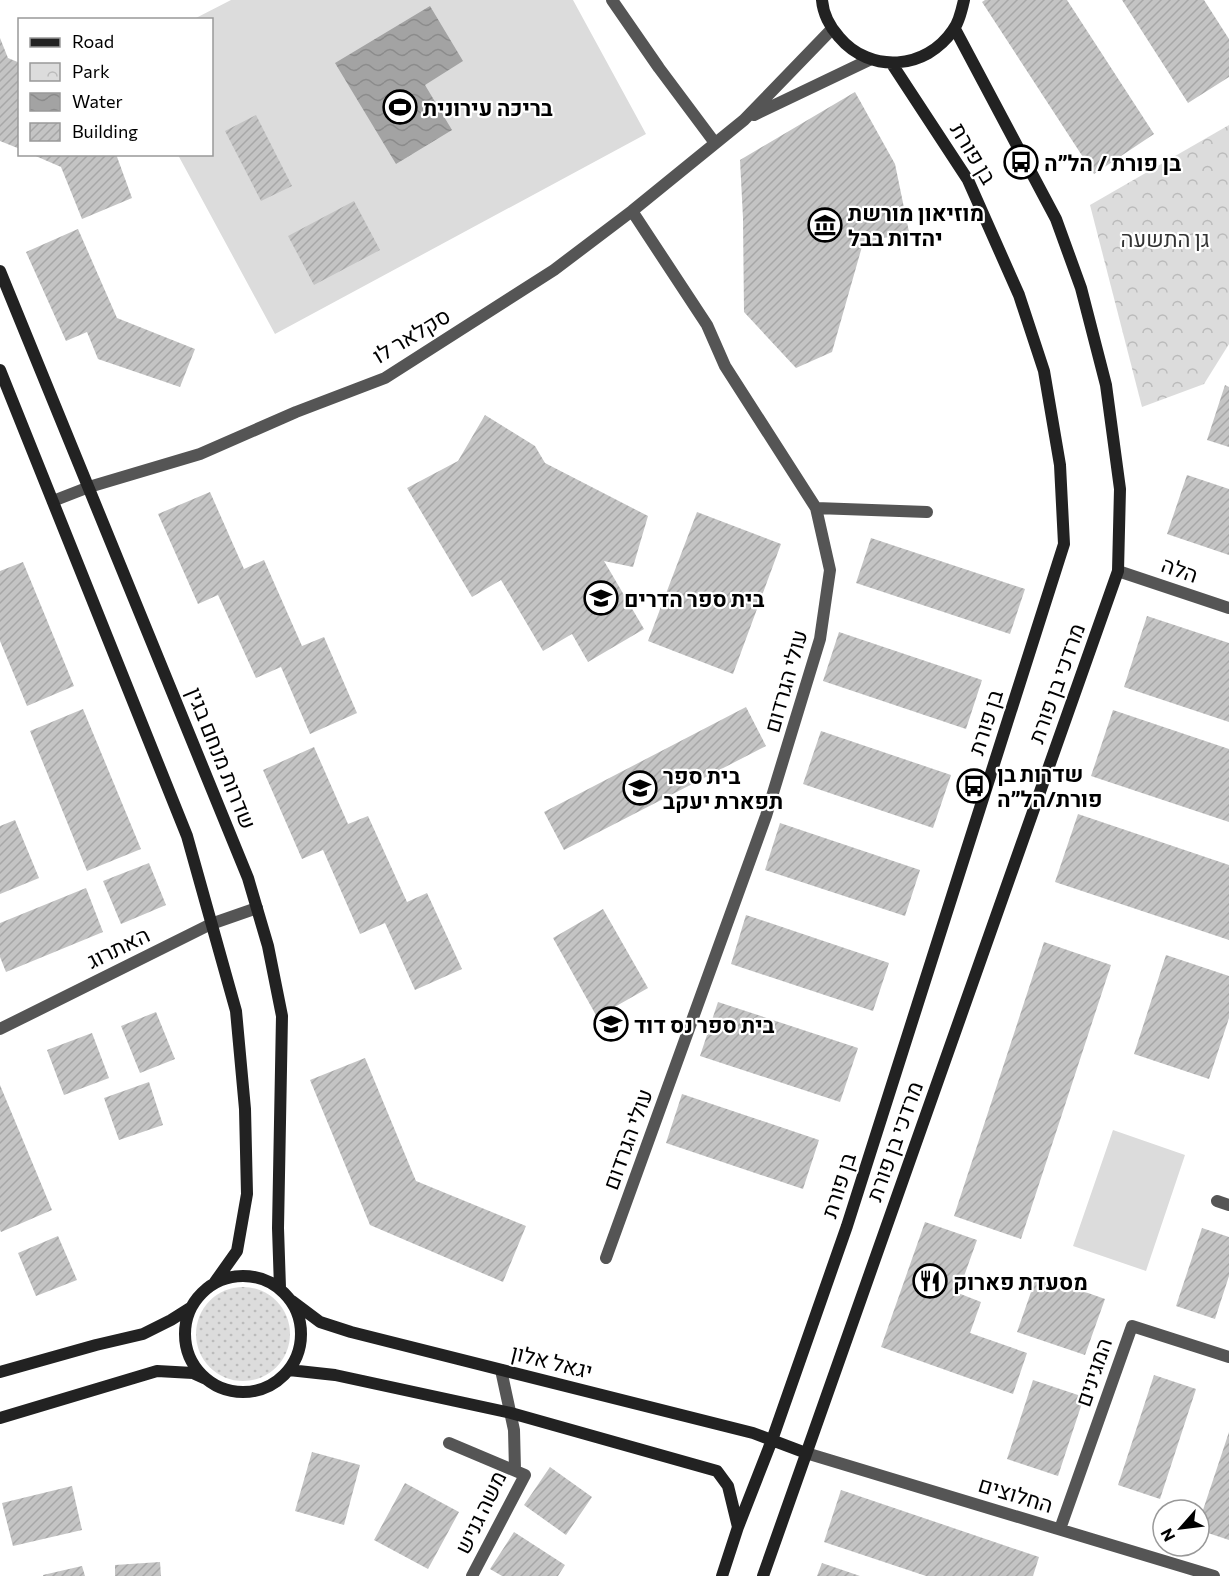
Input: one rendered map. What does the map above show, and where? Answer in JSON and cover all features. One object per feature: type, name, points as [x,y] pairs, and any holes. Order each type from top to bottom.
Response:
[{"type":"street","points":[[612,0],[659,69],[715,143]]},
{"type":"street","points":[[822,0],[832,29],[847,48],[868,60],[892,64],[916,60],[938,48],[955,29],[964,0]]},
{"type":"street","name":"סקלאר לו","points":[[52,501],[89,487],[200,454],[296,412],[385,378],[554,270],[632,211],[744,120],[832,29]]},
{"type":"street","name":"מרדכי בן פורת","points":[[763,1576],[1118,571],[1120,489],[1106,385],[1081,288],[1056,219],[955,29]]},
{"type":"street","name":"סקלאר לו","points":[[744,120],[868,60]]},
{"type":"street","name":"בן פורת","points":[[722,1576],[847,1226],[1064,544],[1060,465],[1044,371],[1019,295],[968,180],[892,64]]},
{"type":"street","name":"עולי הגרדום","points":[[606,1258],[765,816],[820,639],[830,570],[816,508],[725,366],[707,326],[632,211]]},
{"type":"street","name":"שדרות מנחם בגין","points":[[0,271],[248,878],[268,946],[282,1016],[278,1228],[280,1288]]},
{"type":"street","points":[[0,370],[187,836],[236,1011],[245,1109],[246,1194],[237,1251],[215,1282],[201,1293],[186,1317],[184,1340],[191,1360],[204,1378]]},
{"type":"street","points":[[816,508],[927,512]]},
{"type":"street","name":"הלה","points":[[1118,571],[1229,608]]},
{"type":"street","name":"האתרוג","points":[[0,1029],[211,924],[257,908]]},
{"type":"street","points":[[0,1418],[157,1371],[193,1373],[221,1388],[239,1392],[258,1390],[275,1383],[289,1370],[298,1354],[302,1336],[299,1318],[292,1301],[280,1288],[248,1275],[231,1276],[215,1282]]},
{"type":"street","name":"יגאל אלון","points":[[292,1301],[305,1313],[330,1326],[753,1433],[806,1453]]},
{"type":"street","points":[[0,1372],[143,1334],[191,1307]]},
{"type":"street","name":"המגינים","points":[[1060,1529],[1132,1326],[1229,1357]]},
{"type":"street","points":[[289,1370],[335,1375],[511,1413],[717,1471],[728,1485],[738,1527]]},
{"type":"street","name":"משה גניש","points":[[501,1370],[511,1413],[515,1470]]},
{"type":"street","name":"משה גניש","points":[[449,1443],[525,1475],[472,1576]]},
{"type":"street","name":"החלוצים","points":[[806,1453],[1214,1576]]},
{"type":"green space","points":[[231,0],[573,0],[646,134],[275,334],[179,156],[213,156],[213,18],[196,18]]},
{"type":"green space","name":"גן התשעה","points":[[1229,125],[1229,344],[1204,384],[1142,407],[1090,205]]},
{"type":"green space","points":[[1113,1130],[1185,1155],[1146,1271],[1073,1246]]},
{"type":"green space","points":[[234,1287],[252,1287],[277,1300],[287,1316],[290,1334],[287,1352],[277,1368],[252,1381],[234,1381],[209,1368],[196,1343],[196,1325],[209,1300]]},
{"type":"water","name":"בריכה עירונית","points":[[430,6],[463,61],[425,85],[452,130],[396,164],[335,63]]},
{"type":"building","points":[[985,0],[1067,0],[1154,134],[1094,174],[982,2]]},
{"type":"building","points":[[1122,0],[1204,0],[1229,39],[1229,77],[1188,103]]},
{"type":"building","points":[[0,38],[8,58],[18,62],[18,148],[0,141]]},
{"type":"building","name":"מוזיאון מורשת יהדות בבל","points":[[855,92],[895,164],[909,232],[863,243],[832,352],[796,368],[744,312],[740,160]]},
{"type":"building","points":[[256,115],[292,186],[261,201],[225,131]]},
{"type":"building","points":[[36,156],[117,156],[132,198],[82,219],[61,167]]},
{"type":"building","points":[[354,201],[380,250],[314,285],[288,236]]},
{"type":"building","points":[[78,229],[117,318],[195,349],[180,387],[98,359],[87,332],[66,341],[26,252]]},
{"type":"building","points":[[1225,385],[1229,387],[1229,447],[1207,440]]},
{"type":"building","points":[[485,415],[535,446],[545,463],[648,516],[633,567],[604,561],[644,629],[588,662],[572,634],[543,651],[501,580],[472,597],[407,488],[458,461]]},
{"type":"building","points":[[1187,475],[1229,489],[1229,555],[1167,534]]},
{"type":"building","points":[[210,492],[244,569],[264,560],[302,646],[324,637],[357,713],[310,734],[281,667],[256,678],[218,595],[198,604],[158,514]]},
{"type":"building","points":[[697,512],[781,544],[733,674],[648,641]]},
{"type":"building","points":[[871,538],[1025,589],[1010,634],[856,583]]},
{"type":"building","points":[[23,562],[74,686],[27,706],[0,641],[0,571]]},
{"type":"building","points":[[1147,616],[1229,643],[1229,722],[1124,687]]},
{"type":"building","points":[[839,632],[982,680],[966,729],[823,681]]},
{"type":"building","points":[[746,707],[766,746],[564,850],[544,812]]},
{"type":"building","points":[[83,709],[141,849],[87,871],[30,731]]},
{"type":"building","points":[[1113,710],[1229,749],[1229,822],[1091,776]]},
{"type":"building","points":[[821,731],[951,775],[933,828],[803,784]]},
{"type":"building","points":[[314,747],[348,824],[368,816],[407,902],[427,893],[462,969],[415,990],[385,923],[360,934],[323,850],[302,859],[263,770]]},
{"type":"building","points":[[1078,814],[1229,865],[1229,940],[1055,882]]},
{"type":"building","points":[[15,820],[39,878],[0,894],[0,826]]},
{"type":"building","points":[[780,823],[920,870],[905,916],[765,870]]},
{"type":"building","points":[[149,863],[166,905],[121,924],[103,881]]},
{"type":"building","points":[[86,888],[103,932],[6,972],[0,957],[0,923]]},
{"type":"building","points":[[603,909],[648,988],[597,1017],[553,938]]},
{"type":"building","points":[[746,915],[889,963],[873,1011],[731,964]]},
{"type":"building","points":[[1044,942],[1111,965],[1021,1239],[954,1216]]},
{"type":"building","points":[[1166,955],[1229,976],[1229,1018],[1209,1079],[1134,1054]]},
{"type":"building","points":[[718,1002],[858,1048],[840,1102],[700,1056]]},
{"type":"building","points":[[156,1012],[175,1059],[140,1073],[121,1026]]},
{"type":"building","points":[[92,1033],[109,1078],[64,1095],[47,1050]]},
{"type":"building","points":[[365,1058],[416,1181],[526,1226],[503,1282],[370,1225],[310,1080]]},
{"type":"building","points":[[149,1082],[163,1125],[119,1140],[104,1098]]},
{"type":"building","points":[[0,1085],[52,1210],[1,1232],[0,1230]]},
{"type":"building","points":[[682,1094],[819,1140],[803,1189],[666,1143]]},
{"type":"building","points":[[925,1222],[977,1240],[958,1293],[981,1302],[970,1333],[1027,1353],[1013,1394],[881,1347]]},
{"type":"building","points":[[1202,1228],[1229,1237],[1229,1276],[1215,1319],[1176,1306]]},
{"type":"building","points":[[58,1236],[77,1280],[36,1296],[18,1253]]},
{"type":"building","points":[[1037,1275],[1105,1299],[1085,1355],[1017,1332]]},
{"type":"building","points":[[1154,1375],[1196,1389],[1160,1498],[1118,1485]]},
{"type":"building","points":[[1033,1380],[1084,1397],[1058,1476],[1007,1459]]},
{"type":"building","points":[[1229,1432],[1229,1540],[1211,1534],[1211,1498],[1207,1498]]},
{"type":"building","points":[[312,1452],[360,1465],[344,1525],[295,1511]]},
{"type":"building","points":[[550,1467],[592,1497],[566,1535],[524,1505]]},
{"type":"building","points":[[405,1483],[459,1512],[428,1569],[374,1540]]},
{"type":"building","points":[[72,1486],[82,1530],[13,1546],[2,1503]]},
{"type":"building","points":[[841,1490],[1039,1557],[1033,1576],[926,1576],[824,1542]]},
{"type":"building","points":[[514,1532],[565,1565],[558,1576],[502,1576],[490,1569]]},
{"type":"building","points":[[160,1562],[161,1576],[115,1576],[115,1565]]},
{"type":"building","points":[[822,1563],[860,1576],[817,1576]]},
{"type":"building","points":[[82,1566],[85,1576],[43,1576],[43,1575]]},
{"type":"place","name":"בריכה עירונית","points":[[400,107]]},
{"type":"place","name":"בן פורת / הל״ה","points":[[1021,162]]},
{"type":"place","name":"מוזיאון מורשת יהדות בבל","points":[[825,225]]},
{"type":"place","name":"בית ספר הדרים","points":[[601,598]]},
{"type":"place","name":"שדרות בן פורת/הל״ה","points":[[974,786]]},
{"type":"place","name":"בית ספר תפארת יעקב","points":[[640,788]]},
{"type":"place","name":"בית ספר נס דוד","points":[[611,1024]]},
{"type":"place","name":"מסעדת פארוק","points":[[930,1281]]}]
